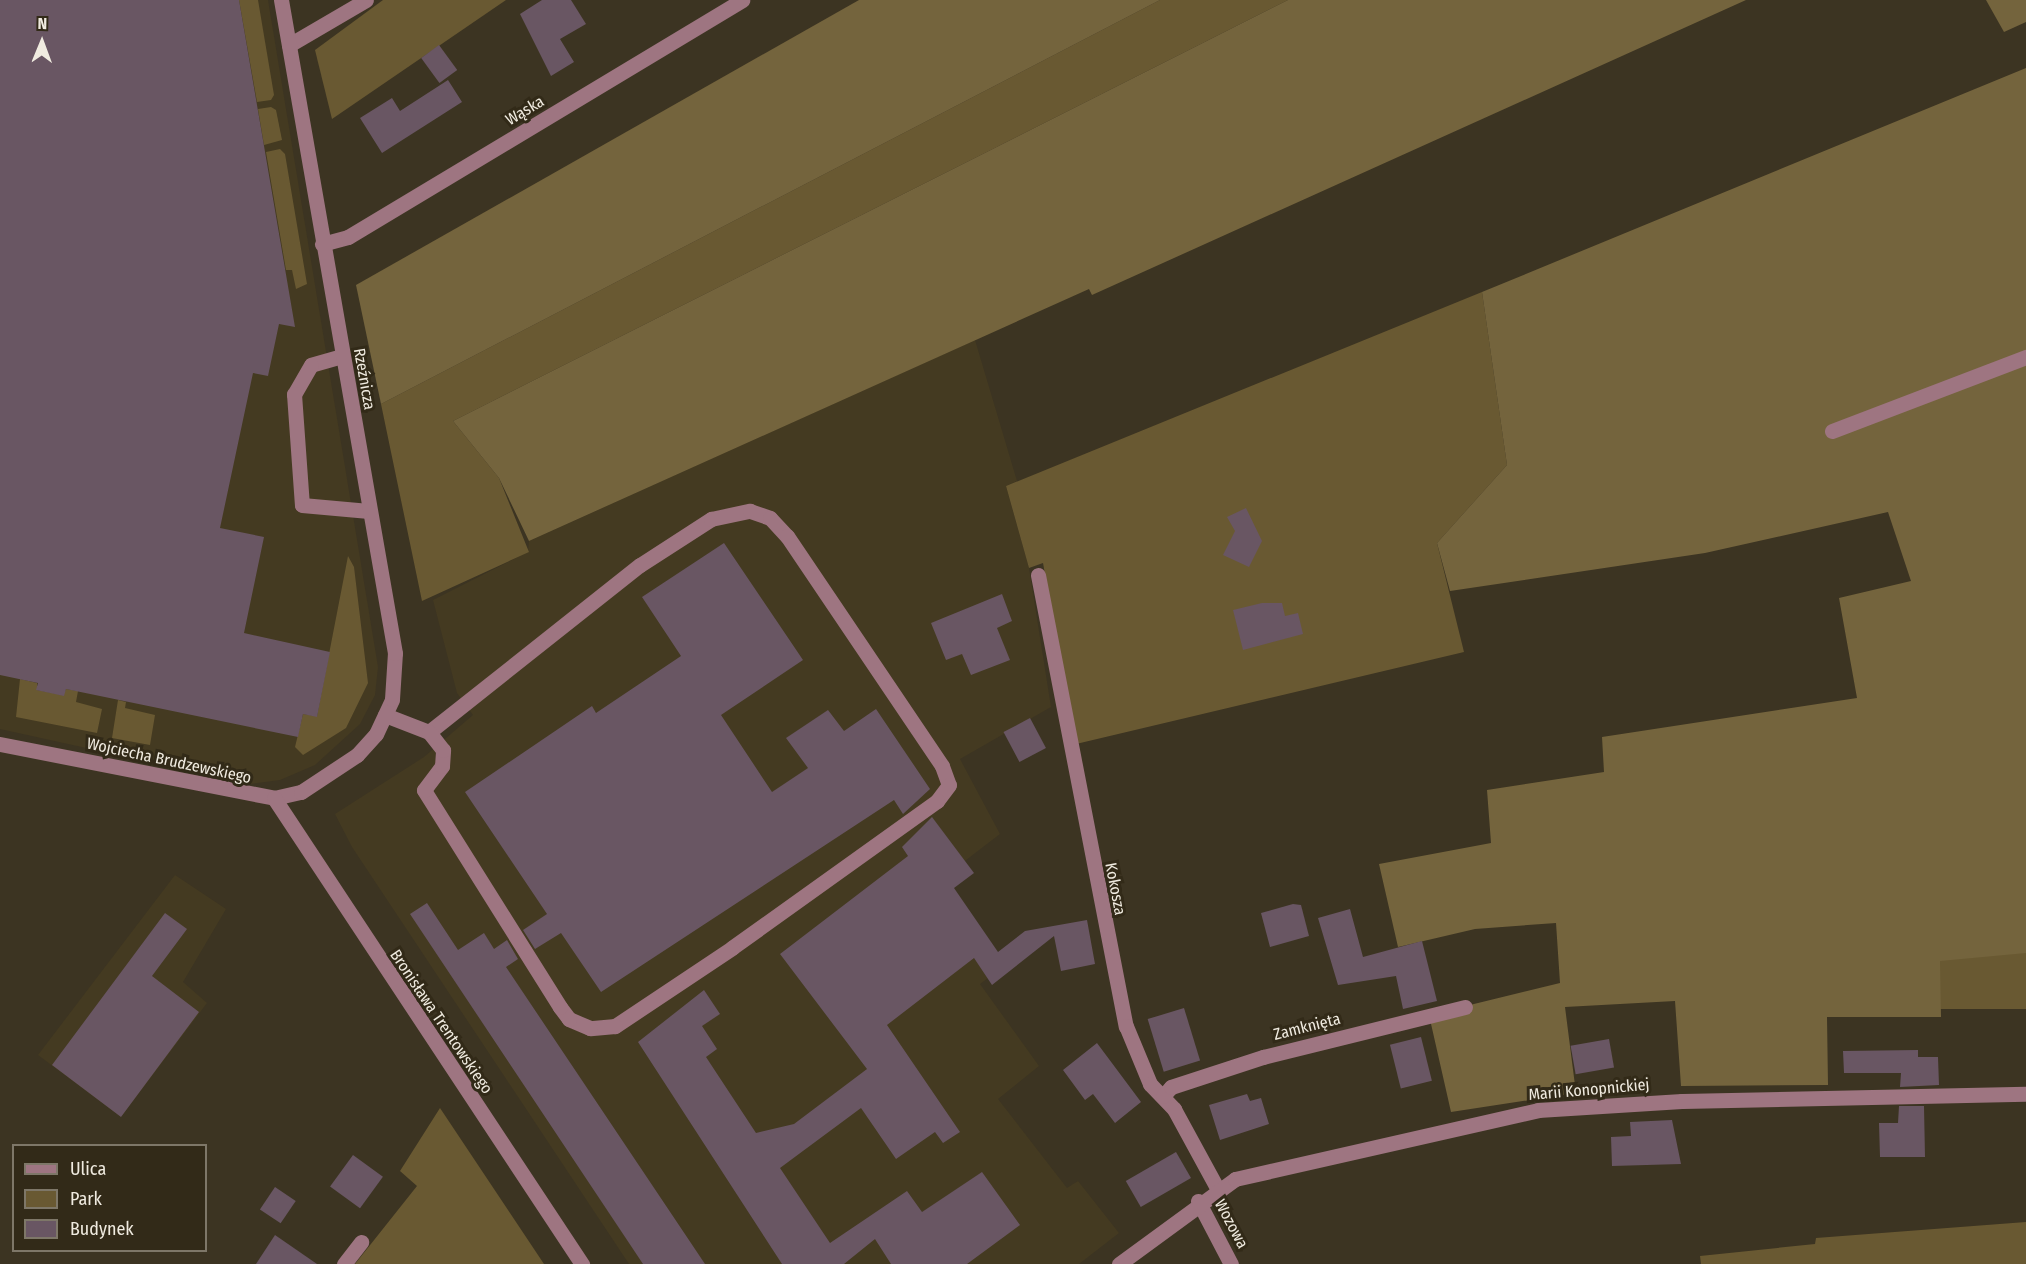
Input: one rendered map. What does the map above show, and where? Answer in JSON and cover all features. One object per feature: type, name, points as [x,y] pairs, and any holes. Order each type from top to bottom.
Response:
[{"type":"street","name":"Rzeźnicza","points":[[281,0],[395,654],[396,681],[386,715],[357,755]]},
{"type":"street","points":[[289,45],[366,0]]},
{"type":"street","name":"Wąska","points":[[322,244],[348,237],[742,0]]},
{"type":"street","points":[[342,356],[311,365],[294,394],[302,505],[369,511]]},
{"type":"street","points":[[1832,431],[2026,357]]},
{"type":"street","points":[[386,715],[429,732],[443,750],[442,766],[424,790],[560,1007],[569,1019],[590,1028],[615,1026],[732,948],[937,801],[949,785],[942,766],[787,536],[770,518],[750,511],[711,519],[640,565],[429,732]]},
{"type":"street","name":"Kokosza","points":[[1038,575],[1126,1026],[1150,1084],[1163,1096],[1217,1188]]},
{"type":"street","name":"Wojciecha Brudzewskiego","points":[[0,744],[274,798],[301,792],[357,755]]},
{"type":"street","name":"Bronisława Trentowskiego","points":[[274,798],[582,1264]]},
{"type":"street","name":"Zamknięta","points":[[1163,1096],[1171,1087],[1263,1057],[1465,1007]]},
{"type":"street","name":"Marii Konopnickiej","points":[[1119,1264],[1198,1201],[1235,1179],[1538,1110],[1682,1101],[2026,1094]]},
{"type":"street","name":"Wozowa","points":[[1198,1201],[1231,1264]]},
{"type":"street","points":[[344,1264],[361,1242]]},
{"type":"shaded area","points":[[0,0],[268,0],[378,667],[375,695],[360,724],[315,765],[280,780],[250,784],[0,729]]},
{"type":"shaded area","points":[[859,0],[1160,0],[381,404],[356,285]]},
{"type":"shaded area","points":[[1288,0],[1746,0],[1092,295],[1089,289],[529,541],[499,478],[453,421]]},
{"type":"shaded area","points":[[1986,0],[2026,0],[2026,22],[2004,32]]},
{"type":"shaded area","points":[[2026,68],[2026,953],[1940,961],[1941,1017],[1827,1017],[1828,1085],[1681,1086],[1675,1001],[1565,1007],[1576,1093],[1451,1112],[1429,1015],[1560,983],[1556,923],[1475,929],[1398,947],[1379,864],[1491,843],[1487,790],[1604,772],[1602,737],[1857,698],[1839,598],[1911,581],[1888,512],[1705,553],[1450,591],[1437,543],[1507,465],[1482,292]]},
{"type":"shaded area","points":[[975,340],[1017,481],[1006,486],[1029,568],[1051,707],[960,759],[1000,834],[927,890],[988,978],[980,984],[1039,1066],[998,1099],[1067,1188],[1078,1181],[1119,1233],[1079,1264],[629,1264],[352,847],[335,814],[424,757],[473,715],[457,693],[433,600],[528,552],[529,541]]},
{"type":"shaded area","points":[[175,875],[226,909],[183,982],[207,1003],[121,1117],[38,1055]]},
{"type":"green space","points":[[239,0],[258,0],[274,95],[271,100],[257,102]]},
{"type":"green space","points":[[383,0],[506,0],[332,119],[315,50]]},
{"type":"green space","points":[[1160,0],[1288,0],[453,421],[499,478],[529,552],[422,601],[381,404]]},
{"type":"green space","points":[[271,107],[276,110],[282,140],[264,145],[258,109]]},
{"type":"green space","points":[[280,149],[285,154],[307,284],[296,289],[292,270],[286,270],[266,152]]},
{"type":"green space","points":[[1482,292],[1507,465],[1437,543],[1464,652],[1076,744],[1043,563],[1029,568],[1006,486]]},
{"type":"green space","points":[[348,556],[354,567],[368,683],[346,728],[303,755],[295,747],[303,714],[317,716]]},
{"type":"green space","points":[[20,679],[37,683],[37,690],[63,695],[66,689],[78,691],[76,702],[102,709],[97,733],[16,717]]},
{"type":"green space","points":[[118,700],[126,702],[125,708],[155,715],[150,745],[112,738]]},
{"type":"green space","points":[[1940,953],[2026,953],[2026,1009],[1940,1009]]},
{"type":"green space","points":[[440,1108],[544,1264],[355,1264],[417,1186],[400,1171]]},
{"type":"green space","points":[[2026,1222],[2026,1264],[1701,1264],[1700,1256],[1815,1244],[1816,1238]]},
{"type":"building","points":[[0,0],[239,0],[295,327],[279,324],[268,376],[253,373],[220,528],[264,537],[244,633],[330,652],[317,717],[303,714],[298,737],[66,689],[64,696],[36,690],[38,683],[0,675]]},
{"type":"building","points":[[542,0],[571,0],[586,24],[560,39],[574,62],[551,76],[520,14]]},
{"type":"building","points":[[439,45],[457,70],[439,83],[421,58]]},
{"type":"building","points":[[448,80],[462,102],[382,153],[360,118],[392,98],[400,111]]},
{"type":"building","points":[[1246,508],[1262,541],[1249,567],[1223,555],[1235,531],[1227,517]]},
{"type":"building","points":[[724,543],[803,660],[721,715],[772,792],[808,768],[786,738],[828,710],[844,731],[876,709],[930,789],[903,814],[894,800],[601,992],[561,933],[535,949],[523,930],[547,914],[465,792],[592,706],[596,713],[681,656],[642,597]]},
{"type":"building","points":[[1002,594],[1012,621],[997,628],[1010,660],[971,675],[962,654],[946,660],[931,623]]},
{"type":"building","points":[[1262,603],[1282,603],[1285,616],[1298,613],[1303,634],[1243,650],[1233,610]]},
{"type":"building","points":[[1030,718],[1046,748],[1019,762],[1004,732]]},
{"type":"building","points":[[932,817],[974,873],[954,888],[998,952],[1025,931],[1087,920],[1095,964],[1061,971],[1054,936],[992,985],[974,958],[887,1025],[960,1132],[943,1143],[935,1132],[896,1159],[861,1108],[780,1168],[830,1243],[907,1191],[922,1212],[982,1172],[1020,1225],[967,1264],[891,1264],[875,1239],[844,1264],[782,1264],[638,1042],[704,990],[720,1014],[702,1026],[717,1049],[706,1057],[756,1133],[794,1124],[867,1069],[780,954],[908,856],[902,847]]},
{"type":"building","points":[[427,903],[458,950],[484,933],[494,949],[507,940],[518,959],[506,967],[705,1264],[643,1264],[410,914]]},
{"type":"building","points":[[1293,904],[1301,905],[1309,936],[1270,947],[1261,913]]},
{"type":"building","points":[[1350,909],[1363,957],[1422,941],[1437,1001],[1403,1009],[1396,976],[1338,985],[1318,918]]},
{"type":"building","points":[[165,913],[187,929],[152,976],[199,1012],[121,1117],[52,1065]]},
{"type":"building","points":[[1184,1008],[1200,1061],[1164,1072],[1148,1019]]},
{"type":"building","points":[[1421,1037],[1432,1081],[1401,1088],[1390,1045]]},
{"type":"building","points":[[1609,1039],[1614,1068],[1576,1074],[1571,1046]]},
{"type":"building","points":[[1097,1043],[1141,1102],[1115,1123],[1093,1094],[1085,1100],[1063,1070]]},
{"type":"building","points":[[1918,1050],[1918,1057],[1938,1057],[1939,1085],[1900,1087],[1901,1073],[1844,1073],[1843,1051]]},
{"type":"building","points":[[1247,1094],[1250,1101],[1261,1098],[1269,1124],[1220,1140],[1209,1105]]},
{"type":"building","points":[[1899,1106],[1924,1106],[1925,1157],[1880,1157],[1879,1123],[1898,1123]]},
{"type":"building","points":[[1672,1120],[1681,1164],[1612,1166],[1611,1137],[1631,1136],[1630,1122]]},
{"type":"building","points":[[1176,1152],[1191,1178],[1141,1207],[1126,1181]]},
{"type":"building","points":[[353,1155],[383,1177],[360,1208],[330,1187]]},
{"type":"building","points":[[275,1187],[296,1201],[281,1223],[260,1209]]},
{"type":"building","points":[[275,1235],[317,1264],[256,1264]]}]
